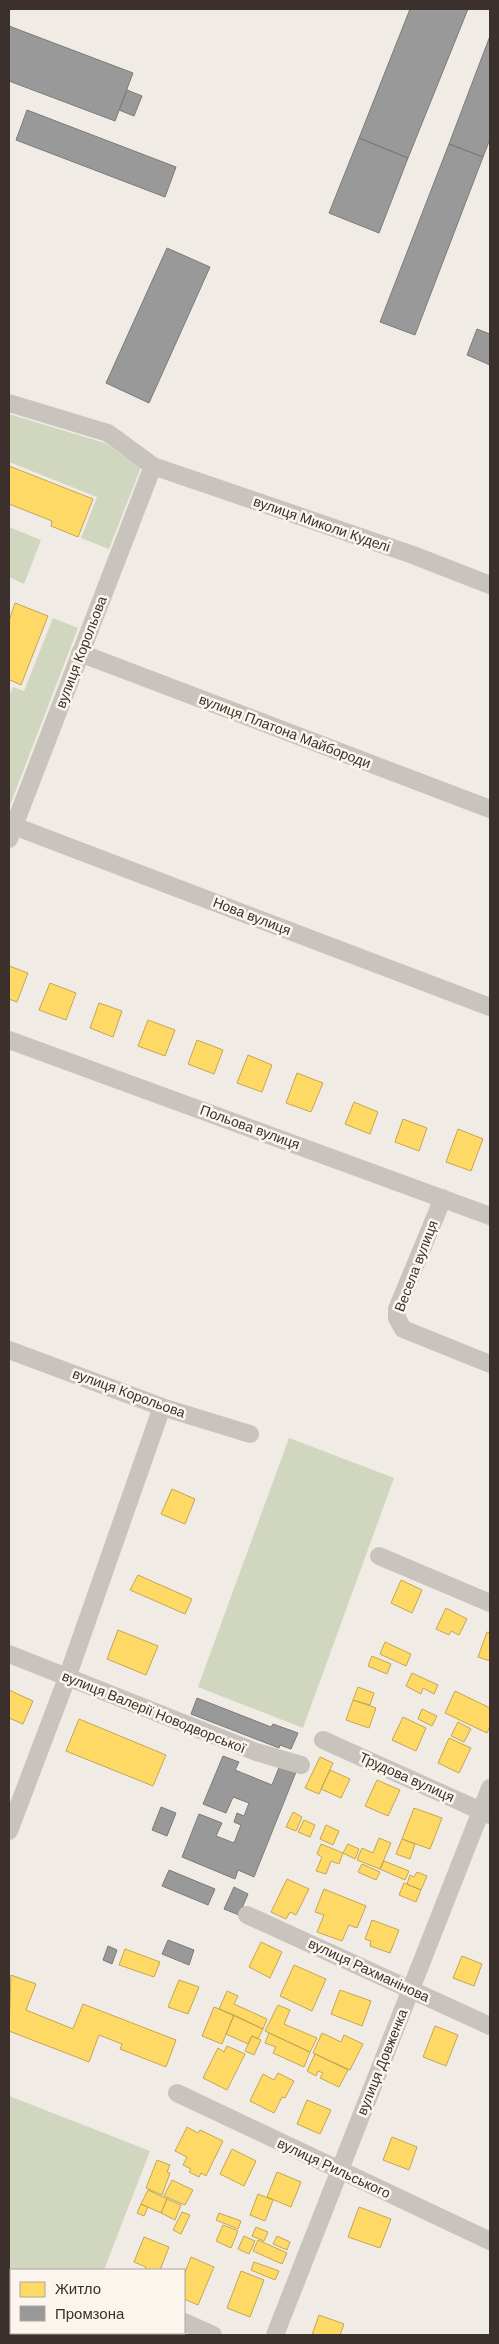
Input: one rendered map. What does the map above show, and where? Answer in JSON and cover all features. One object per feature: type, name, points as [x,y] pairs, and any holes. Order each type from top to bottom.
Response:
[{"type":"street","name":"вулиця Миколи Куделі","points":[[9,403],[108,433],[153,466],[413,555],[490,585]]},
{"type":"street","name":"вулиця Корольова","points":[[11,832],[153,466]]},
{"type":"street","name":"вулиця Платона Майбороди","points":[[80,653],[490,809]]},
{"type":"street","name":"Нова вулиця","points":[[11,832],[490,1007]]},
{"type":"street","name":"Польова вулиця","points":[[9,1040],[490,1216]]},
{"type":"street","name":"Весела вулиця","points":[[443,1198],[397,1309],[397,1318],[403,1329],[490,1364]]},
{"type":"street","name":"вулиця Корольова","points":[[9,1350],[162,1407],[250,1434]]},
{"type":"street","points":[[9,1831],[67,1678],[162,1407]]},
{"type":"street","points":[[379,1556],[490,1603]]},
{"type":"street","name":"вулиця Валерії Новодворської","points":[[9,1654],[256,1752],[302,1765]]},
{"type":"street","name":"Трудова вулиця","points":[[323,1740],[486,1813]]},
{"type":"street","name":"вулиця Довженка","points":[[275,2335],[411,1989],[486,1813],[490,1788]]},
{"type":"street","name":"вулиця Рахманінова","points":[[247,1915],[490,2026]]},
{"type":"street","name":"вулиця Рильського","points":[[178,2093],[490,2241]]},
{"type":"street","points":[[185,2322],[213,2335]]},
{"type":"green space","points":[[9,414],[105,443],[141,467],[109,549],[81,538],[97,497],[9,462]]},
{"type":"green space","points":[[9,527],[41,540],[24,584],[9,577]]},
{"type":"green space","points":[[53,618],[78,628],[9,808],[9,697],[13,687],[24,691]]},
{"type":"green space","points":[[289,1438],[394,1478],[303,1728],[198,1687]]},
{"type":"green space","points":[[9,2096],[150,2151],[104,2269],[10,2269],[10,2334],[78,2335],[9,2335]]},
{"type":"building: Житло","points":[[9,466],[93,499],[78,537],[51,526],[52,521],[9,504]]},
{"type":"building: Житло","points":[[15,603],[48,616],[21,685],[10,680],[9,683],[9,621]]},
{"type":"building: Житло","points":[[9,966],[28,973],[17,1002],[9,999]]},
{"type":"building: Житло","points":[[50,983],[76,993],[66,1020],[39,1010]]},
{"type":"building: Житло","points":[[99,1003],[122,1011],[113,1037],[90,1028]]},
{"type":"building: Житло","points":[[148,1020],[175,1030],[165,1056],[138,1046]]},
{"type":"building: Житло","points":[[197,1040],[223,1050],[214,1074],[188,1064]]},
{"type":"building: Житло","points":[[248,1055],[272,1065],[262,1092],[237,1083]]},
{"type":"building: Житло","points":[[297,1073],[323,1083],[311,1112],[286,1103]]},
{"type":"building: Житло","points":[[354,1102],[378,1112],[370,1134],[345,1124]]},
{"type":"building: Житло","points":[[403,1119],[427,1128],[419,1151],[395,1142]]},
{"type":"building: Житло","points":[[458,1129],[483,1139],[471,1171],[446,1162]]},
{"type":"building: Житло","points":[[172,1489],[195,1499],[185,1524],[161,1514]]},
{"type":"building: Житло","points":[[138,1575],[192,1599],[185,1614],[130,1590]]},
{"type":"building: Житло","points":[[401,1580],[422,1590],[412,1613],[391,1603]]},
{"type":"building: Житло","points":[[446,1608],[467,1619],[459,1635],[451,1631],[449,1635],[436,1629]]},
{"type":"building: Житло","points":[[118,1630],[158,1646],[146,1675],[107,1659]]},
{"type":"building: Житло","points":[[487,1632],[490,1633],[490,1661],[478,1657]]},
{"type":"building: Житло","points":[[385,1642],[411,1654],[406,1666],[380,1654]]},
{"type":"building: Житло","points":[[372,1656],[391,1664],[387,1674],[368,1666]]},
{"type":"building: Житло","points":[[412,1673],[438,1685],[434,1694],[423,1688],[421,1694],[406,1686]]},
{"type":"building: Житло","points":[[358,1687],[374,1693],[370,1705],[353,1700]]},
{"type":"building: Житло","points":[[9,1690],[33,1701],[23,1724],[9,1718]]},
{"type":"building: Житло","points":[[455,1691],[490,1708],[490,1726],[487,1733],[445,1713]]},
{"type":"building: Житло","points":[[353,1700],[376,1708],[369,1728],[346,1720]]},
{"type":"building: Житло","points":[[422,1709],[437,1716],[432,1726],[418,1719]]},
{"type":"building: Житло","points":[[403,1717],[426,1728],[416,1751],[392,1740]]},
{"type":"building: Житло","points":[[79,1719],[166,1755],[153,1786],[66,1751]]},
{"type":"building: Житло","points":[[458,1722],[471,1729],[464,1742],[451,1736]]},
{"type":"building: Житло","points":[[449,1738],[471,1748],[459,1773],[438,1763]]},
{"type":"building: Житло","points":[[320,1757],[333,1763],[319,1794],[305,1788]]},
{"type":"building: Житло","points":[[330,1770],[350,1779],[341,1798],[321,1789]]},
{"type":"building: Житло","points":[[377,1780],[400,1790],[388,1816],[365,1806]]},
{"type":"building: Житло","points":[[414,1808],[442,1818],[430,1849],[402,1839]]},
{"type":"building: Житло","points":[[293,1812],[302,1817],[296,1831],[286,1827]]},
{"type":"building: Житло","points":[[304,1820],[315,1825],[310,1837],[298,1832]]},
{"type":"building: Житло","points":[[326,1825],[339,1831],[333,1845],[320,1839]]},
{"type":"building: Житло","points":[[379,1838],[391,1843],[380,1869],[357,1860],[362,1848],[373,1853]]},
{"type":"building: Житло","points":[[402,1839],[415,1844],[410,1859],[396,1854]]},
{"type":"building: Житло","points":[[321,1844],[343,1853],[339,1864],[331,1861],[326,1874],[316,1871],[322,1857],[317,1854]]},
{"type":"building: Житло","points":[[348,1844],[359,1849],[355,1859],[343,1853]]},
{"type":"building: Житло","points":[[384,1861],[409,1871],[405,1880],[380,1869]]},
{"type":"building: Житло","points":[[362,1864],[380,1872],[376,1880],[358,1872]]},
{"type":"building: Житло","points":[[417,1872],[427,1876],[421,1890],[407,1884],[410,1875],[414,1877]]},
{"type":"building: Житло","points":[[287,1879],[309,1889],[296,1915],[290,1912],[286,1919],[271,1912]]},
{"type":"building: Житло","points":[[404,1883],[421,1890],[416,1902],[399,1895]]},
{"type":"building: Житло","points":[[324,1889],[366,1906],[357,1928],[349,1925],[342,1941],[317,1932],[324,1915],[315,1912]]},
{"type":"building: Житло","points":[[372,1920],[399,1930],[390,1953],[370,1946],[371,1941],[365,1939]]},
{"type":"building: Житло","points":[[261,1942],[282,1952],[270,1978],[249,1967]]},
{"type":"building: Житло","points":[[125,1949],[160,1962],[154,1977],[119,1965]]},
{"type":"building: Житло","points":[[462,1956],[482,1964],[474,1986],[453,1978]]},
{"type":"building: Житло","points":[[294,1965],[326,1979],[312,2011],[280,1996]]},
{"type":"building: Житло","points":[[11,1975],[36,1984],[26,2010],[73,2029],[83,2004],[176,2040],[166,2067],[120,2049],[122,2044],[99,2035],[89,2062],[9,2031]]},
{"type":"building: Житло","points":[[179,1980],[199,1987],[188,2014],[168,2007]]},
{"type":"building: Житло","points":[[340,1990],[371,2001],[362,2026],[331,2014]]},
{"type":"building: Житло","points":[[227,1991],[238,1996],[234,2004],[267,2019],[263,2029],[219,2009]]},
{"type":"building: Житло","points":[[278,2005],[290,2010],[284,2024],[317,2038],[310,2052],[265,2031]]},
{"type":"building: Житло","points":[[214,2007],[234,2015],[222,2044],[202,2036]]},
{"type":"building: Житло","points":[[234,2015],[263,2029],[258,2039],[252,2036],[248,2044],[226,2034]]},
{"type":"building: Житло","points":[[435,2026],[458,2035],[446,2066],[423,2057]]},
{"type":"building: Житло","points":[[269,2033],[310,2052],[304,2067],[273,2053],[276,2047],[265,2043]]},
{"type":"building: Житло","points":[[322,2033],[341,2042],[344,2035],[363,2044],[350,2070],[313,2053]]},
{"type":"building: Житло","points":[[252,2036],[261,2040],[254,2055],[245,2051]]},
{"type":"building: Житло","points":[[227,2046],[245,2054],[227,2090],[203,2078],[218,2048],[224,2052]]},
{"type":"building: Житло","points":[[315,2054],[348,2070],[339,2087],[320,2078],[323,2073],[318,2071],[316,2076],[307,2071]]},
{"type":"building: Житло","points":[[278,2073],[294,2081],[285,2098],[282,2097],[274,2113],[250,2101],[263,2074],[274,2080]]},
{"type":"building: Житло","points":[[307,2100],[331,2110],[320,2134],[297,2124]]},
{"type":"building: Житло","points":[[187,2127],[198,2133],[200,2130],[223,2141],[206,2176],[201,2173],[199,2177],[189,2172],[191,2169],[183,2165],[187,2157],[175,2151]]},
{"type":"building: Житло","points":[[392,2137],[417,2147],[409,2170],[383,2160]]},
{"type":"building: Житло","points":[[232,2149],[256,2161],[244,2186],[220,2174]]},
{"type":"building: Житло","points":[[157,2160],[170,2165],[167,2172],[170,2173],[162,2195],[146,2188]]},
{"type":"building: Житло","points":[[277,2172],[301,2182],[291,2207],[267,2197]]},
{"type":"building: Житло","points":[[172,2180],[193,2190],[185,2205],[164,2196]]},
{"type":"building: Житло","points":[[148,2190],[167,2199],[161,2213],[141,2204]]},
{"type":"building: Житло","points":[[258,2194],[273,2200],[265,2221],[250,2215]]},
{"type":"building: Житло","points":[[167,2199],[181,2205],[175,2220],[161,2213]]},
{"type":"building: Житло","points":[[141,2204],[148,2207],[144,2216],[137,2213]]},
{"type":"building: Житло","points":[[359,2207],[391,2219],[380,2248],[348,2237]]},
{"type":"building: Житло","points":[[182,2212],[190,2215],[181,2234],[173,2230]]},
{"type":"building: Житло","points":[[219,2213],[241,2221],[238,2229],[216,2220]]},
{"type":"building: Житло","points":[[223,2225],[238,2231],[231,2248],[216,2241]]},
{"type":"building: Житло","points":[[256,2227],[268,2232],[264,2241],[252,2236]]},
{"type":"building: Житло","points":[[244,2236],[255,2241],[249,2254],[238,2249]]},
{"type":"building: Житло","points":[[277,2236],[290,2242],[287,2250],[273,2244]]},
{"type":"building: Житло","points":[[144,2237],[169,2247],[160,2269],[145,2269],[146,2267],[134,2262]]},
{"type":"building: Житло","points":[[258,2240],[287,2253],[282,2264],[253,2251]]},
{"type":"building: Житло","points":[[191,2257],[214,2267],[198,2305],[185,2299],[185,2272]]},
{"type":"building: Житло","points":[[254,2262],[279,2271],[275,2280],[251,2270]]},
{"type":"building: Житло","points":[[241,2271],[264,2280],[250,2317],[227,2308]]},
{"type":"building: Житло","points":[[319,2315],[344,2324],[340,2335],[312,2335]]},
{"type":"building: Житло","points":[[90,2334],[132,2334],[131,2335]]},
{"type":"building: Промзона","points":[[410,9],[468,9],[408,158],[359,138]]},
{"type":"building: Промзона","points":[[9,26],[133,73],[115,121],[9,81]]},
{"type":"building: Промзона","points":[[490,36],[490,139],[483,157],[449,144]]},
{"type":"building: Промзона","points":[[127,90],[142,96],[134,116],[119,110]]},
{"type":"building: Промзона","points":[[27,110],[176,167],[165,197],[16,140]]},
{"type":"building: Промзона","points":[[359,138],[408,158],[379,233],[329,213]]},
{"type":"building: Промзона","points":[[449,144],[483,157],[415,335],[380,322]]},
{"type":"building: Промзона","points":[[167,248],[210,267],[149,403],[106,383]]},
{"type":"building: Промзона","points":[[477,329],[490,334],[490,365],[467,355]]},
{"type":"building: Промзона","points":[[197,1698],[271,1727],[273,1724],[298,1733],[291,1749],[280,1745],[279,1748],[191,1714]]},
{"type":"building: Промзона","points":[[223,1756],[239,1762],[235,1770],[272,1785],[280,1765],[296,1772],[254,1877],[238,1870],[235,1879],[182,1857],[199,1814],[222,1823],[216,1836],[234,1843],[241,1825],[234,1822],[237,1813],[244,1816],[249,1803],[233,1797],[226,1813],[203,1804]]},
{"type":"building: Промзона","points":[[161,1807],[176,1813],[167,1836],[152,1830]]},
{"type":"building: Промзона","points":[[169,1870],[215,1889],[208,1905],[162,1886]]},
{"type":"building: Промзона","points":[[234,1887],[248,1894],[239,1915],[224,1909]]},
{"type":"building: Промзона","points":[[168,1940],[194,1950],[189,1965],[162,1954]]},
{"type":"building: Промзона","points":[[108,1946],[117,1950],[112,1964],[103,1960]]}]
